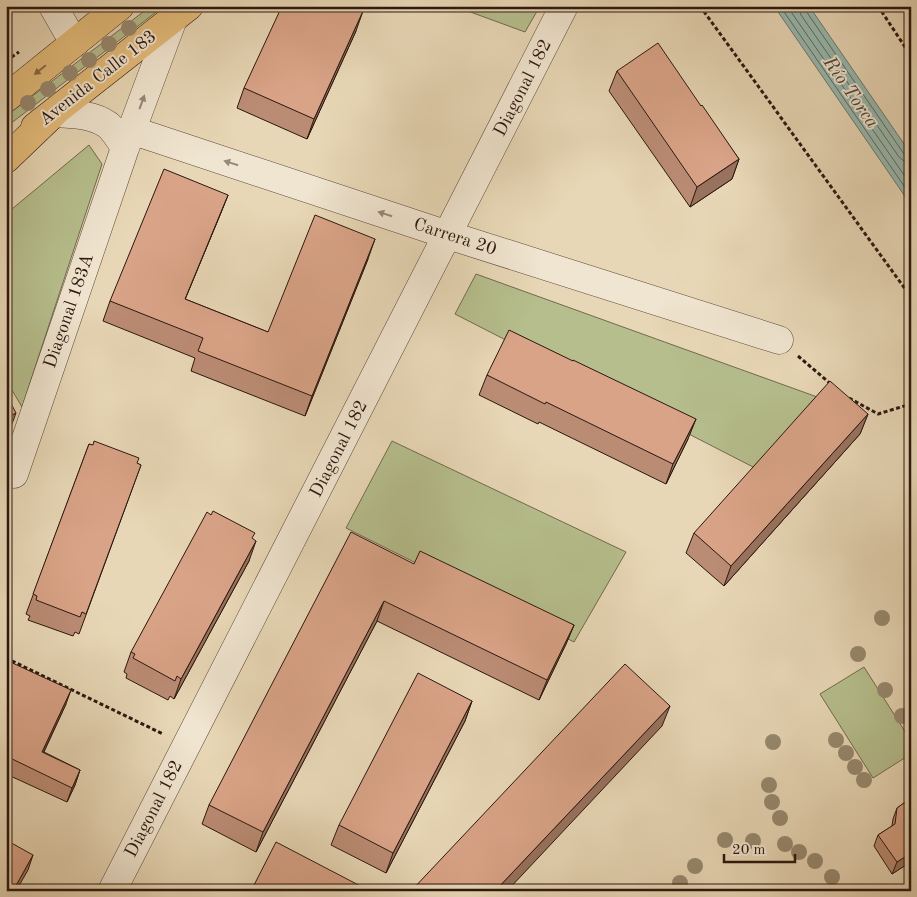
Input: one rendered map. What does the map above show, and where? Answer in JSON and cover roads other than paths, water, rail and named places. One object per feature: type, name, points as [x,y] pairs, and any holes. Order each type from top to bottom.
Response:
[{"type":"main road","points":[[6,98],[120,6]]},
{"type":"main road","name":"Avenida Calle 183","points":[[6,148],[54,113],[181,13]]},
{"type":"main road","points":[[6,159],[54,113]]},
{"type":"street","points":[[53,6],[74,43]]},
{"type":"street","name":"Diagonal 182","points":[[112,891],[564,6]]},
{"type":"street","name":"Diagonal 183A","points":[[14,474],[128,139],[181,13]]},
{"type":"street","points":[[54,113],[82,115],[96,119],[108,125],[116,135],[128,139]]},
{"type":"street","name":"Carrera 20","points":[[128,139],[448,235],[779,340]]},
{"type":"water","name":"Río Torca","points":[[774,6],[809,6],[911,154],[911,205]]}]
